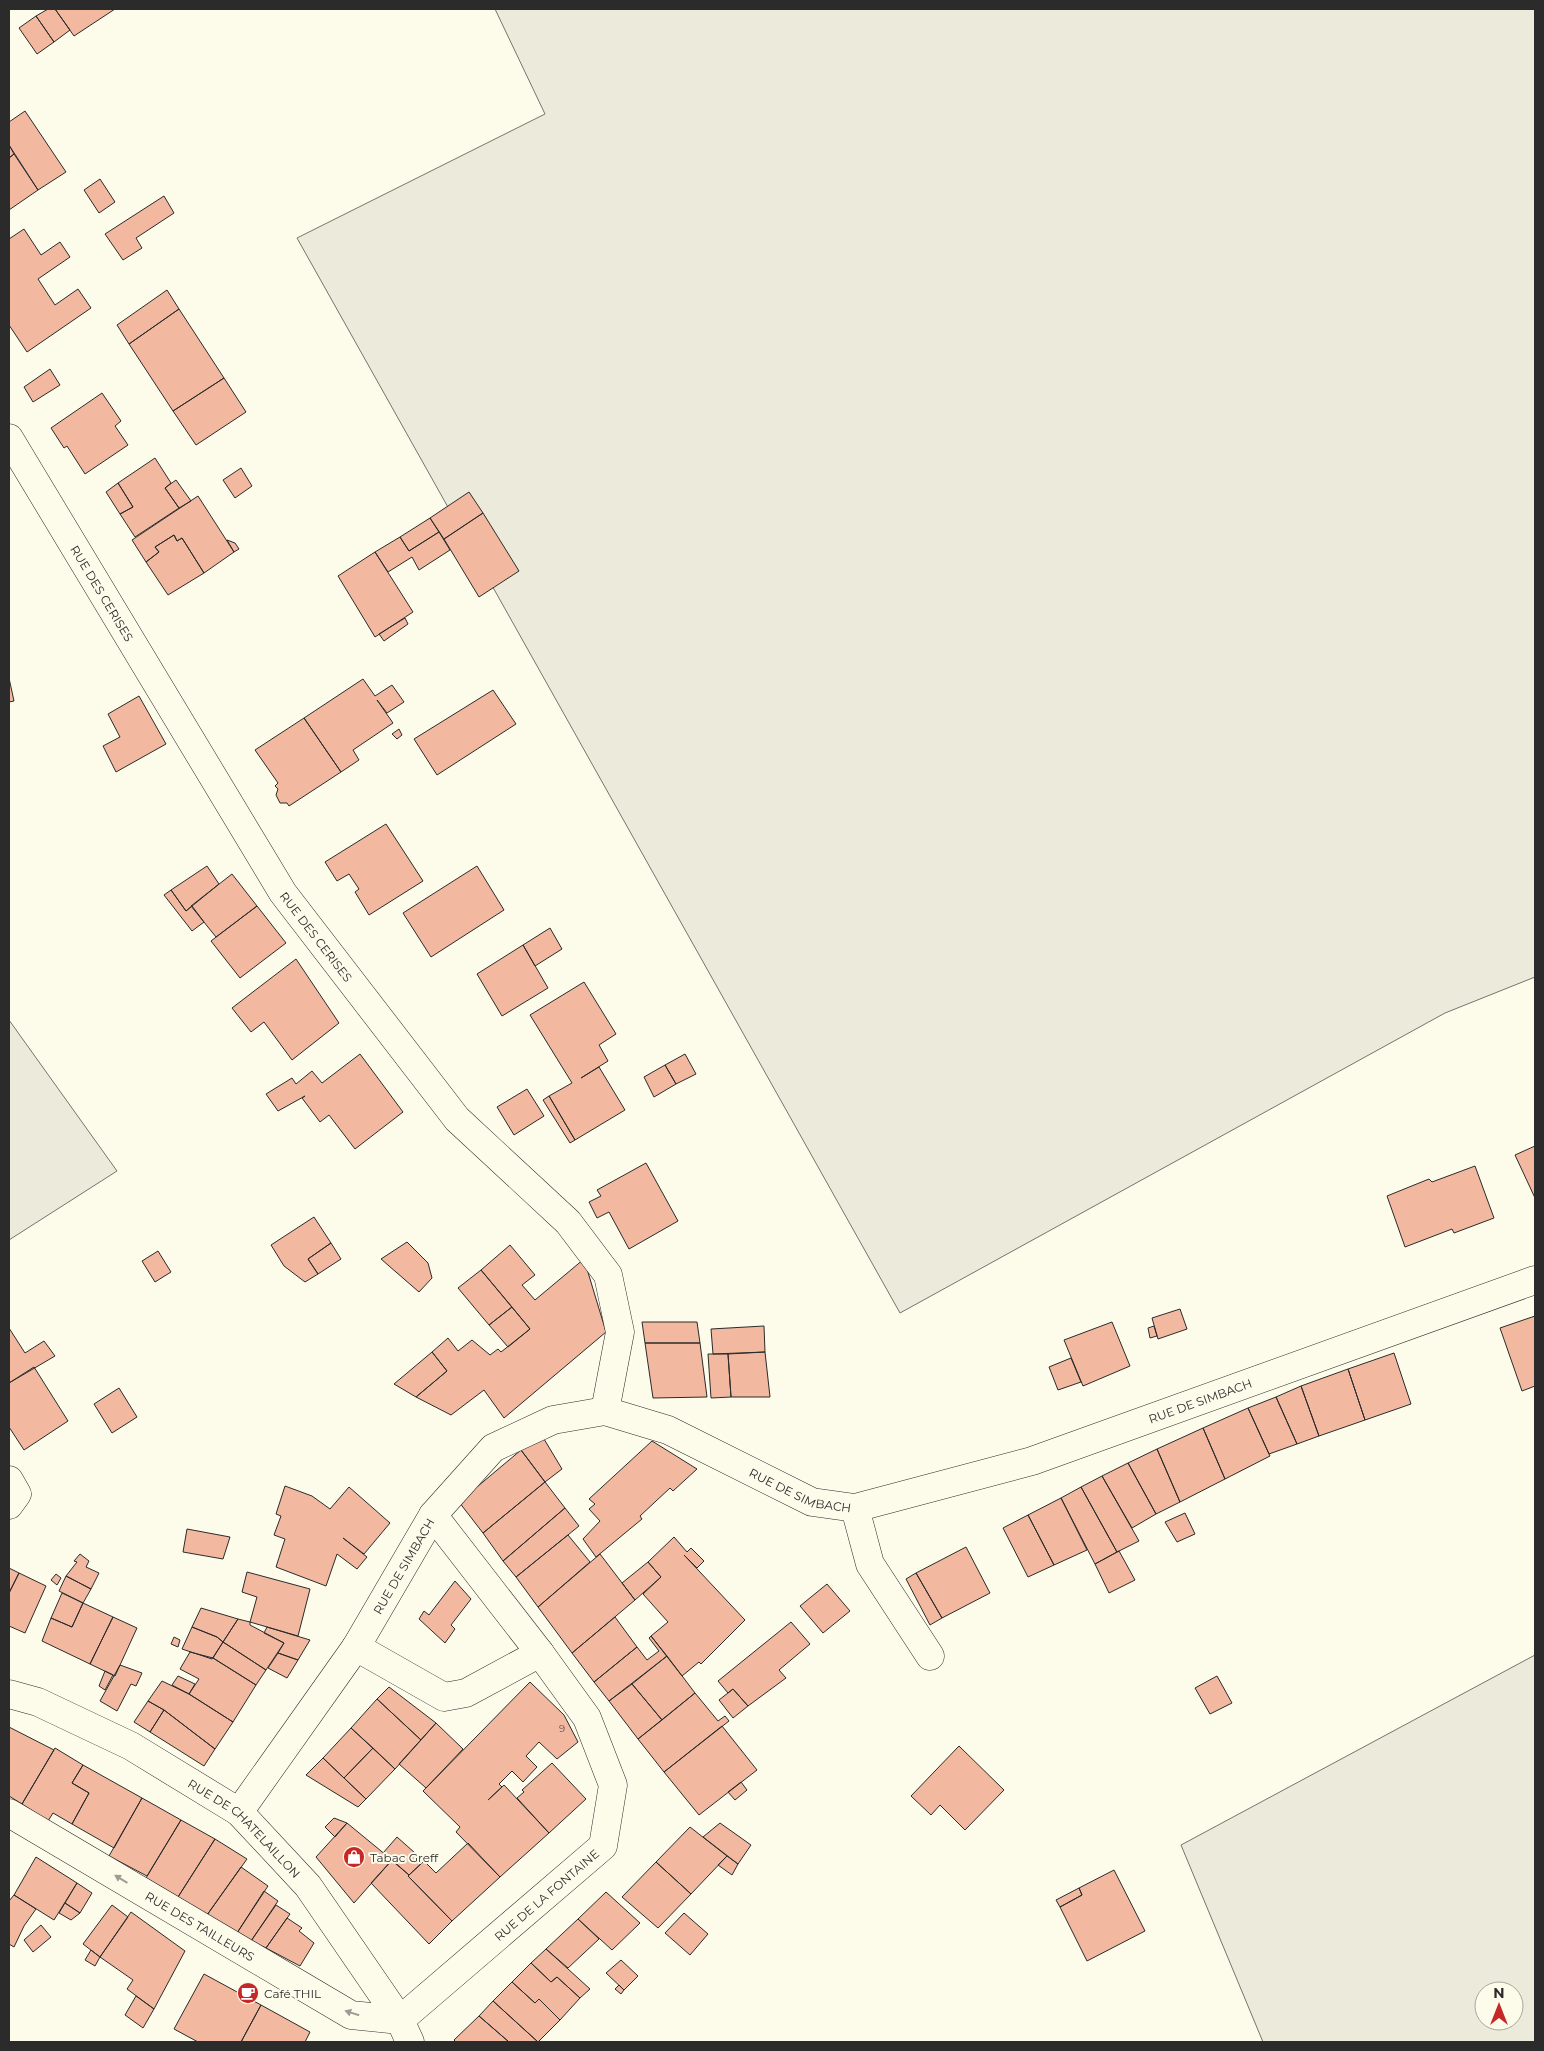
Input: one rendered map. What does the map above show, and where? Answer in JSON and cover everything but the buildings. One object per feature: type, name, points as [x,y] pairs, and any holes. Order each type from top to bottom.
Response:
[{"type":"street","name":"RUE DES CERISES","points":[[9,438],[283,893],[456,1119],[568,1222],[608,1275],[620,1332],[605,1411]]},
{"type":"street","name":"RUE DE SIMBACH","points":[[239,1812],[356,1648],[433,1515],[493,1448],[553,1420],[605,1411],[668,1430],[812,1502],[855,1508],[1032,1461],[1535,1280]]},
{"type":"street","points":[[9,1480],[17,1494],[9,1505]]},
{"type":"street","points":[[855,1508],[870,1564],[930,1656]]},
{"type":"street","name":"RUE DE LA FONTAINE","points":[[405,2031],[603,1846],[614,1785],[587,1718],[540,1653],[433,1515]]},
{"type":"street","points":[[356,1648],[444,1697],[466,1693],[540,1653]]},
{"type":"street","name":"RUE DE CHATELAILLON","points":[[9,1694],[38,1702],[132,1746],[239,1812],[308,1886],[405,2031]]},
{"type":"street","name":"RUE DES TAILLEURS","points":[[9,1813],[351,2015],[405,2031]]},
{"type":"shaded area","points":[[495,9],[1535,9],[1535,977],[1445,1013],[900,1313],[297,238],[545,114]]},
{"type":"shaded area","points":[[9,1020],[117,1171],[9,1240]]},
{"type":"shaded area","points":[[1535,1655],[1535,2042],[1263,2042],[1181,1845]]},
{"type":"place","name":"Tabac Greff","points":[[354,1857]]},
{"type":"place","name":"Café THIL","points":[[248,1993]]}]
